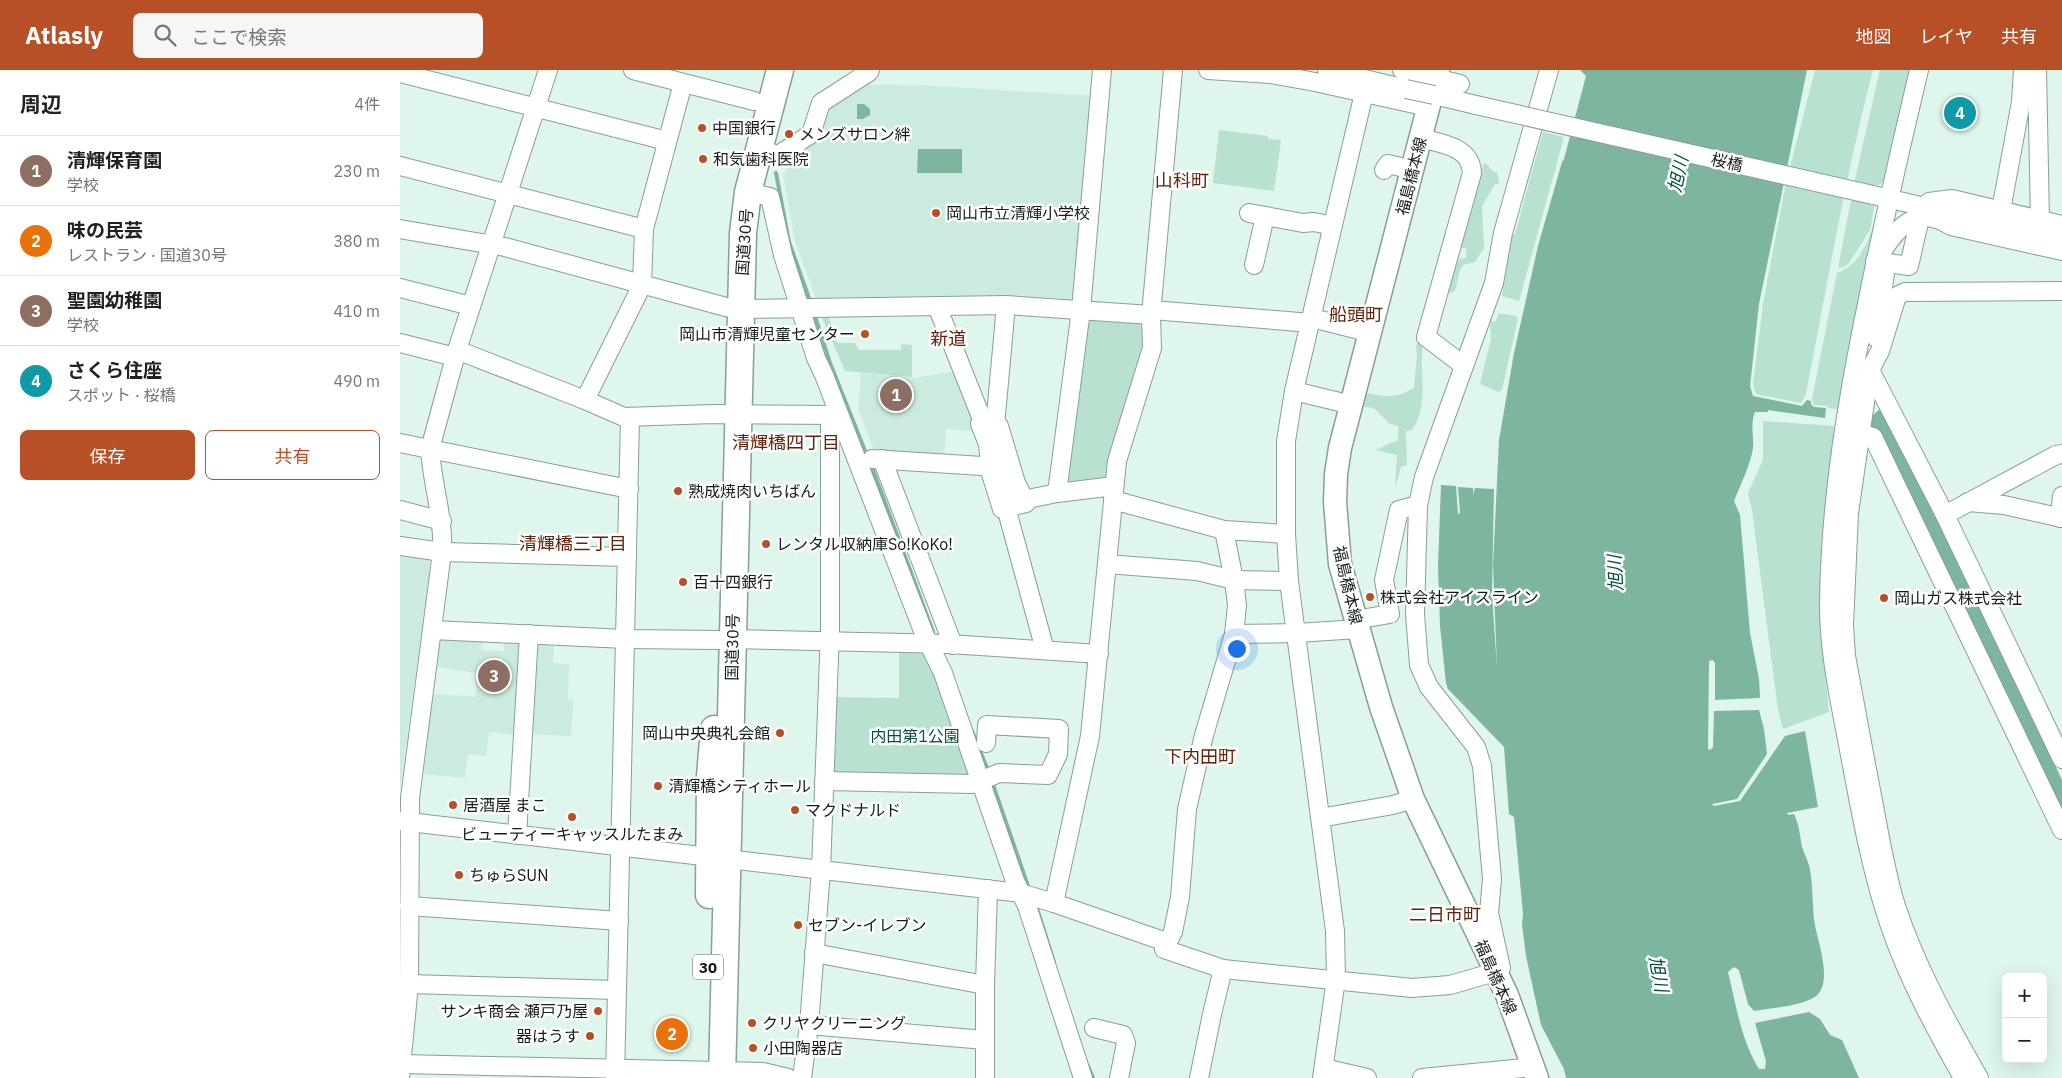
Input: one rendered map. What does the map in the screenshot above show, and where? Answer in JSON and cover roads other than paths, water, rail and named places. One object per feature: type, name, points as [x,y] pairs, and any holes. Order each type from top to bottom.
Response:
[{"type":"highway","name":"国道30号","points":[[715,1075],[718,857],[710,776],[717,694],[725,640],[734,308],[729,207],[762,70]]},
{"type":"highway","name":"国道30号","points":[[734,308],[748,192],[780,70]]},
{"type":"main road","name":"福島橋本線","points":[[1434,88],[1338,462],[1335,502],[1340,564],[1381,707],[1413,799],[1506,995],[1535,1073]]},
{"type":"street","points":[[548,70],[456,353],[430,449],[431,466],[442,521],[442,552],[410,798],[404,821],[409,906],[405,924],[409,984],[403,1017],[401,1071],[715,1075],[763,1072],[788,1078]]},
{"type":"street","points":[[633,70],[754,101]]},
{"type":"street","points":[[759,149],[778,155],[811,134],[821,104],[870,72],[870,70]]},
{"type":"street","points":[[1057,494],[1081,310],[1102,70]]},
{"type":"street","points":[[1054,902],[1090,736],[1117,460],[1152,348],[1152,312],[1173,70]]},
{"type":"street","points":[[1208,70],[1271,74],[1320,74],[1406,89],[1434,88]]},
{"type":"street","points":[[1402,70],[1434,88]]},
{"type":"street","points":[[1506,995],[1489,913],[1492,879],[1482,766],[1476,747],[1428,687],[1419,665],[1415,614],[1418,505],[1424,477],[1494,283],[1503,233],[1549,70]]},
{"type":"street","points":[[1919,70],[1881,196],[1876,261],[1841,438],[1833,515],[1829,607],[1831,647],[1842,717],[1869,850],[1888,922],[1918,994],[1963,1078]]},
{"type":"street","points":[[2001,210],[2021,102],[2023,70]]},
{"type":"street","points":[[2036,70],[2040,220]]},
{"type":"street","points":[[400,73],[668,141]]},
{"type":"street","points":[[1320,74],[1364,93],[1434,88],[1460,84]]},
{"type":"street","points":[[585,400],[642,285],[644,229],[683,83]]},
{"type":"street","name":"桜橋","points":[[1434,88],[1476,105],[1881,196],[1918,211],[1945,215]]},
{"type":"street","points":[[1364,93],[1294,391],[1286,441],[1286,534],[1289,580],[1336,931],[1336,979],[1323,1073],[1367,1078]]},
{"type":"street","points":[[1421,138],[1459,149],[1470,159],[1472,164],[1472,172],[1426,337],[1464,365]]},
{"type":"street","points":[[1384,170],[1388,164],[1413,170]]},
{"type":"street","points":[[400,166],[644,229]]},
{"type":"street","points":[[748,192],[770,197],[784,255],[808,307],[816,358],[824,374],[834,415],[830,642],[821,870],[809,1025],[802,1078]]},
{"type":"street","points":[[1876,261],[1899,229],[1918,211],[1952,199],[2062,225]]},
{"type":"street","points":[[1876,261],[1909,266],[1918,211]]},
{"type":"street","points":[[1254,265],[1257,215],[1333,226]]},
{"type":"street","points":[[1945,215],[2062,238]]},
{"type":"street","points":[[1945,215],[1951,226],[2062,251]]},
{"type":"street","points":[[400,229],[491,244],[734,308],[1006,305],[1312,320],[1371,333]]},
{"type":"street","points":[[1876,261],[1885,274],[1849,513],[1844,624],[1846,656],[1868,775],[1896,905],[1918,963],[1939,1008],[1979,1078]]},
{"type":"street","points":[[400,288],[471,306]]},
{"type":"street","points":[[1870,370],[1880,351],[1897,296],[1904,292],[2062,291]]},
{"type":"street","points":[[1006,305],[990,430],[994,467],[1007,505],[1045,650]]},
{"type":"street","points":[[938,306],[990,430]]},
{"type":"street","points":[[400,343],[456,353],[630,418],[731,414],[834,415]]},
{"type":"street","points":[[1870,370],[1945,514],[2062,759]]},
{"type":"street","points":[[1294,391],[1352,405]]},
{"type":"street","points":[[834,415],[869,459],[941,644],[943,673],[985,779],[1027,895],[1026,906],[1083,1078]]},
{"type":"street","points":[[615,1074],[630,489],[630,418]]},
{"type":"street","points":[[990,430],[1000,426],[1016,483],[1024,500]]},
{"type":"street","points":[[1860,433],[1873,437],[2062,830]]},
{"type":"street","points":[[400,443],[630,489]]},
{"type":"street","points":[[1945,514],[2056,455],[2062,454]]},
{"type":"street","points":[[869,459],[994,467]]},
{"type":"street","points":[[869,459],[941,644]]},
{"type":"street","points":[[1007,505],[1057,494],[1114,493],[1224,530],[1286,534]]},
{"type":"street","points":[[1968,502],[2004,505],[2061,518],[2062,496]]},
{"type":"street","points":[[1234,634],[1297,634],[1357,624],[1390,614],[1384,580],[1396,520],[1399,510],[1418,505]]},
{"type":"street","points":[[400,510],[442,521]]},
{"type":"street","points":[[1224,530],[1237,605],[1234,634],[1204,735],[1189,800],[1180,897],[1173,932],[1166,942],[1164,949],[1223,970],[1336,979],[1412,988],[1450,985],[1495,972]]},
{"type":"street","points":[[400,546],[442,552],[627,556]]},
{"type":"street","points":[[1107,564],[1197,571],[1234,580],[1289,580]]},
{"type":"street","points":[[432,630],[626,638],[941,644],[1099,654]]},
{"type":"street","points":[[516,835],[529,634]]},
{"type":"street","points":[[1842,717],[1868,775]]},
{"type":"street","points":[[824,781],[972,784],[999,773],[1048,775],[1058,754],[1059,729],[987,725],[986,743]]},
{"type":"street","points":[[1320,818],[1393,805],[1413,799]]},
{"type":"street","points":[[404,821],[1027,895],[1054,902],[1166,942]]},
{"type":"street","points":[[985,1078],[988,889]]},
{"type":"street","points":[[409,906],[619,921]]},
{"type":"street","points":[[814,953],[985,985]]},
{"type":"street","points":[[1199,1078],[1223,970]]},
{"type":"street","points":[[409,984],[617,990]]},
{"type":"street","points":[[809,1025],[986,1040]]},
{"type":"street","points":[[1094,1028],[1123,1035],[1126,1043],[1119,1078]]},
{"type":"street","points":[[1422,1078],[1535,1073]]},
{"type":"water","name":"旭川","points":[[1580,70],[1807,70],[1759,304],[1750,386],[1753,396],[1802,406],[1807,400],[1811,401],[1814,407],[1826,408],[1825,418],[1768,410],[1768,412],[1755,412],[1752,430],[1752,455],[1734,501],[1740,515],[1750,633],[1759,679],[1760,697],[1715,700],[1715,663],[1713,660],[1709,661],[1708,749],[1710,750],[1713,747],[1714,711],[1759,710],[1764,729],[1767,754],[1737,799],[1712,804],[1714,806],[1740,801],[1785,736],[1805,731],[1818,807],[1787,813],[1788,815],[1794,814],[1802,847],[1809,865],[1815,927],[1824,967],[1823,985],[1819,993],[1807,1001],[1789,1006],[1754,1011],[1748,1004],[1739,970],[1734,967],[1728,972],[1743,1034],[1759,1069],[1765,1069],[1766,1061],[1755,1023],[1809,1012],[1820,1019],[1830,1035],[1842,1040],[1859,1078],[1566,1078],[1564,1069],[1541,1025],[1526,956],[1514,817],[1509,814],[1504,747],[1448,689],[1446,683],[1440,626],[1438,566],[1441,485],[1456,486],[1458,514],[1460,513],[1458,487],[1473,488],[1473,495],[1475,488],[1494,489],[1492,595],[1497,668],[1493,565],[1499,440],[1514,353],[1538,246],[1586,76]]},
{"type":"water","points":[[857,104],[864,104],[870,109],[870,115],[863,119],[857,119]]},
{"type":"water","points":[[918,149],[962,149],[962,173],[917,173]]},
{"type":"water","points":[[1880,409],[1889,411],[2062,780],[2062,812],[1864,427],[1866,415],[1873,415]]},
{"type":"waterway","points":[[776,173],[789,242],[811,304]]},
{"type":"waterway","points":[[814,313],[830,363],[867,456]]},
{"type":"waterway","points":[[871,465],[933,632]]},
{"type":"waterway","points":[[972,731],[989,773]]},
{"type":"waterway","points":[[992,782],[1029,889]]},
{"type":"waterway","points":[[1035,902],[1054,962]]},
{"type":"waterway","points":[[1088,1066],[1093,1078]]},
{"type":"place","name":"さくら住座","points":[[1960,113]]},
{"type":"place","name":"中国銀行","points":[[702,128]]},
{"type":"place","name":"メンズサロン絆","points":[[789,134]]},
{"type":"place","name":"和気歯科医院","points":[[703,159]]},
{"type":"place","name":"岡山市立清輝小学校","points":[[936,213]]},
{"type":"place","name":"岡山市清輝児童センター","points":[[865,334]]},
{"type":"place","name":"清輝保育園","points":[[896,395]]},
{"type":"place","name":"熟成焼肉いちばん","points":[[678,491]]},
{"type":"place","name":"レンタル収納庫So!KoKo!","points":[[766,544]]},
{"type":"place","name":"百十四銀行","points":[[683,582]]},
{"type":"place","name":"株式会社アイスライン","points":[[1370,597]]},
{"type":"place","name":"岡山ガス株式会社","points":[[1884,598]]},
{"type":"place","name":"聖園幼稚園","points":[[494,676]]},
{"type":"place","name":"岡山中央典礼会館","points":[[780,733]]},
{"type":"place","name":"清輝橋シティホール","points":[[658,786]]},
{"type":"place","name":"居酒屋 まこ","points":[[453,805]]},
{"type":"place","name":"マクドナルド","points":[[795,810]]},
{"type":"place","name":"ビューティーキャッスルたまみ","points":[[572,817]]},
{"type":"place","name":"ちゅらSUN","points":[[459,875]]},
{"type":"place","name":"セブン-イレブン","points":[[798,925]]},
{"type":"place","name":"サンキ商会 瀬戸乃屋","points":[[598,1011]]},
{"type":"place","name":"クリヤクリーニング","points":[[752,1023]]},
{"type":"place","name":"味の民芸","points":[[672,1034]]},
{"type":"place","name":"器はうす","points":[[590,1036]]},
{"type":"place","name":"小田陶器店","points":[[753,1048]]},
{"type":"district","name":"山科町","points":[[1182,180]]},
{"type":"district","name":"船頭町","points":[[1356,314]]},
{"type":"district","name":"新道","points":[[948,338]]},
{"type":"district","name":"清輝橋四丁目","points":[[786,442]]},
{"type":"district","name":"清輝橋三丁目","points":[[573,543]]},
{"type":"district","name":"下内田町","points":[[1200,756]]},
{"type":"district","name":"二日市町","points":[[1445,914]]},
{"type":"park label","name":"内田第1公園","points":[[915,736]]}]
